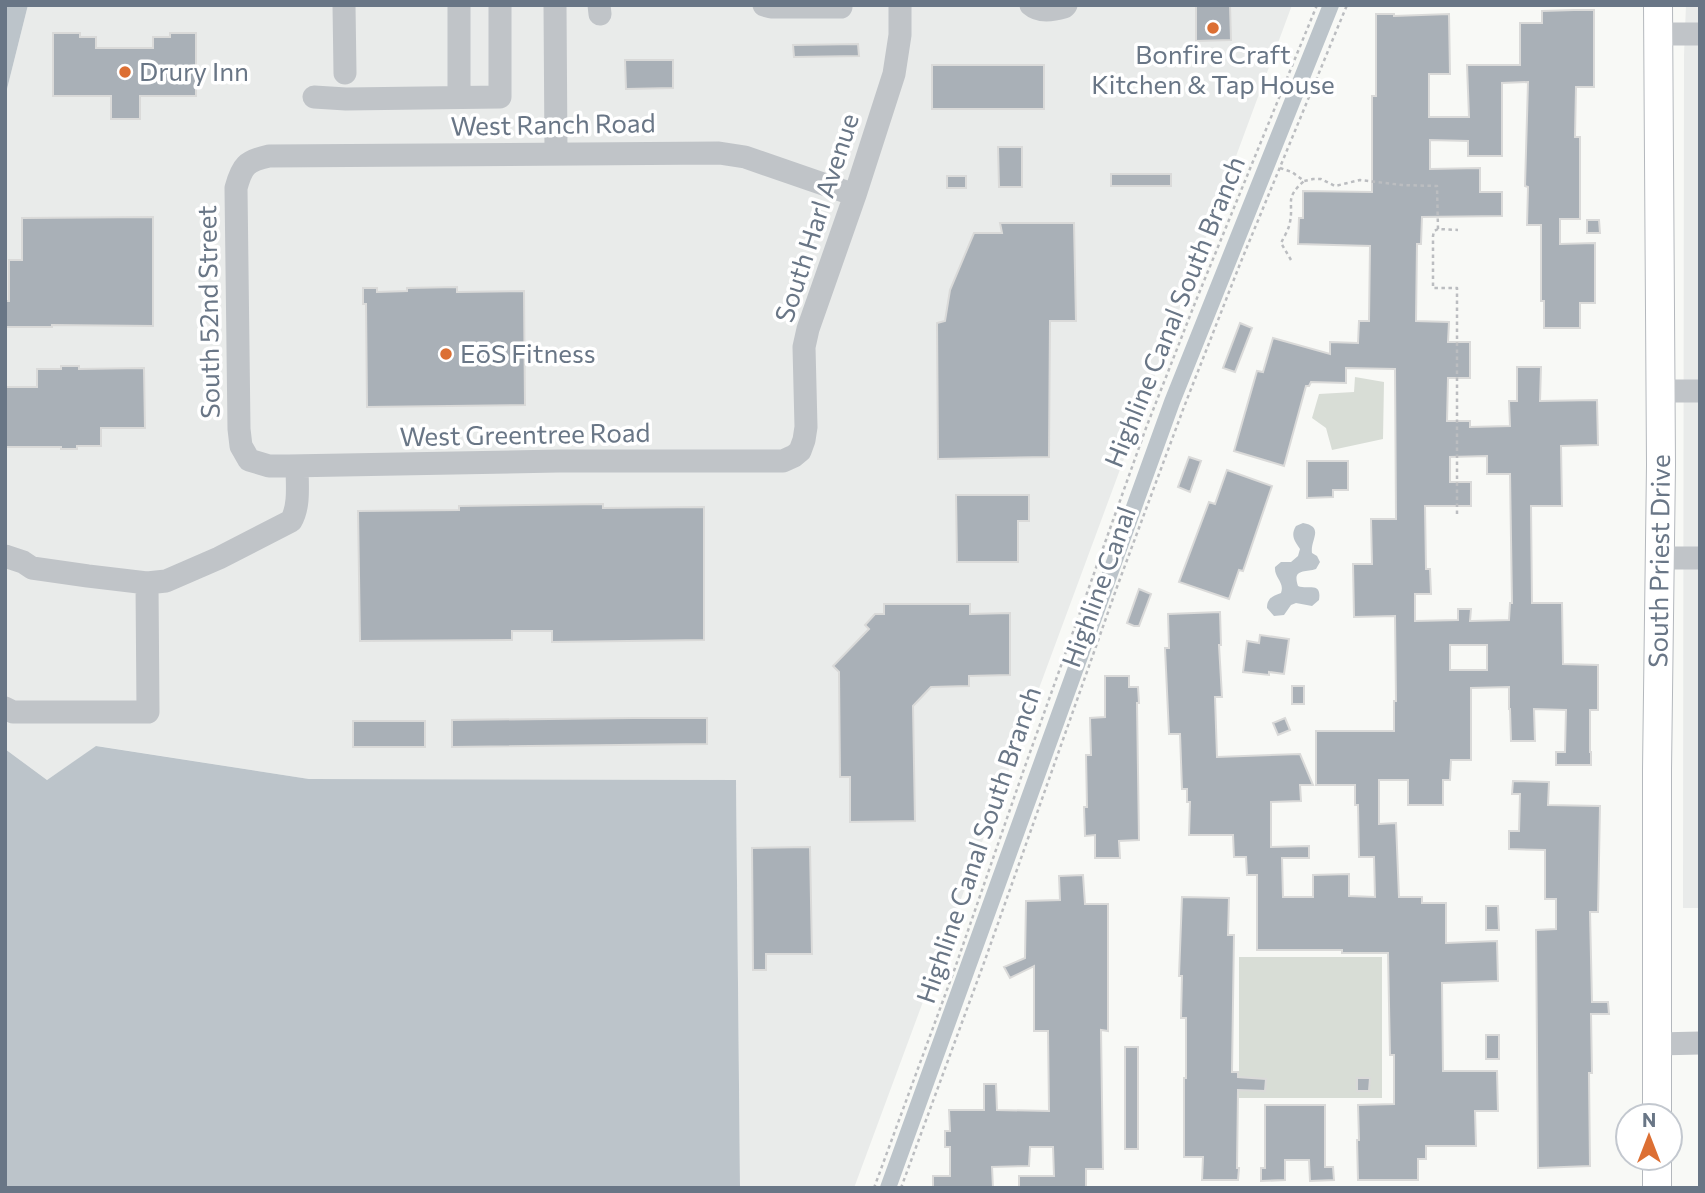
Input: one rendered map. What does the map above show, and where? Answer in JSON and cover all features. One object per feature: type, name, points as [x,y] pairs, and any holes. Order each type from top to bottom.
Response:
[{"type":"main road","name":"South Priest Drive","points":[[1657,1102],[1660,558],[1658,5]]},
{"type":"street","points":[[344,5],[346,88]]},
{"type":"street","points":[[460,5],[460,97]]},
{"type":"street","points":[[314,97],[346,88],[460,97],[500,97],[500,5]]},
{"type":"street","points":[[555,5],[556,153]]},
{"type":"street","points":[[764,5],[841,7]]},
{"type":"street","name":"South Harl Avenue","points":[[800,451],[806,427],[804,347],[807,330],[894,74],[900,35],[900,5]]},
{"type":"street","points":[[1031,5],[1035,9],[1053,10],[1066,5]]},
{"type":"street","points":[[1658,34],[1700,34]]},
{"type":"street","name":"West Ranch Road","points":[[247,164],[269,156],[719,153],[745,157],[855,195]]},
{"type":"street","name":"South 52nd Street","points":[[247,164],[241,172],[236,188],[239,429],[241,446],[249,460]]},
{"type":"street","points":[[1660,391],[1700,391]]},
{"type":"street","name":"West Greentree Road","points":[[249,460],[269,466],[783,461],[800,451]]},
{"type":"street","points":[[5,556],[32,568],[147,583],[166,581],[219,558],[291,521],[295,515],[297,466]]},
{"type":"street","points":[[1660,558],[1700,558]]},
{"type":"street","points":[[5,708],[13,712],[148,712],[147,583]]},
{"type":"street","points":[[1657,1044],[1700,1044]]},
{"type":"path","name":"Highline Canal South Branch","points":[[874,1188],[955,968],[1146,428],[1317,5]]},
{"type":"path","name":"Highline Canal","points":[[901,1188],[1184,407],[1348,5]]},
{"type":"path","points":[[1280,168],[1292,172],[1304,181]]},
{"type":"path","points":[[1291,260],[1281,243],[1290,221],[1290,202],[1294,192],[1304,181],[1312,179],[1321,179],[1335,186],[1360,180],[1402,186],[1437,186],[1438,229]]},
{"type":"path","points":[[1457,515],[1457,288],[1433,288],[1433,236],[1438,229],[1458,230]]},
{"type":"shaded area","points":[[5,5],[28,5],[5,97]]},
{"type":"shaded area","points":[[28,5],[1292,5],[854,1188],[740,1188],[736,780],[309,779],[97,746],[47,780],[5,749],[5,97]]},
{"type":"shaded area","points":[[1686,5],[1700,5],[1700,908],[1683,908]]},
{"type":"shaded area","points":[[1355,377],[1384,382],[1383,439],[1332,450],[1326,428],[1312,418],[1319,394],[1354,392]]},
{"type":"shaded area","points":[[1303,523],[1310,525],[1315,531],[1312,553],[1320,562],[1316,569],[1298,574],[1298,586],[1316,588],[1319,600],[1312,606],[1296,603],[1291,605],[1284,615],[1274,616],[1267,608],[1268,602],[1281,593],[1282,589],[1275,567],[1281,562],[1291,562],[1298,556],[1300,549],[1293,533],[1296,526]]},
{"type":"shaded area","points":[[96,746],[309,779],[736,780],[740,1188],[5,1188],[5,749],[47,780]]},
{"type":"shaded area","points":[[1239,957],[1382,957],[1382,1098],[1239,1098]]},
{"type":"building","name":"Bonfire Craft Kitchen & Tap House","points":[[1196,5],[1230,5],[1231,40],[1196,41]]},
{"type":"building","points":[[1594,10],[1594,87],[1576,87],[1575,137],[1580,137],[1580,219],[1560,219],[1560,244],[1595,243],[1595,303],[1580,303],[1580,328],[1544,328],[1544,301],[1541,301],[1541,225],[1527,225],[1528,187],[1525,186],[1528,82],[1502,83],[1502,156],[1468,156],[1468,141],[1430,140],[1430,169],[1480,168],[1480,192],[1502,192],[1502,216],[1422,217],[1421,244],[1417,244],[1416,321],[1449,322],[1448,342],[1470,342],[1470,378],[1448,378],[1447,421],[1470,421],[1470,427],[1510,426],[1509,401],[1517,401],[1517,367],[1541,367],[1540,401],[1597,400],[1598,445],[1561,446],[1562,506],[1531,506],[1532,603],[1562,603],[1563,664],[1598,665],[1598,710],[1590,710],[1591,765],[1556,765],[1556,752],[1565,752],[1566,710],[1534,709],[1535,741],[1511,741],[1509,687],[1471,688],[1471,760],[1451,760],[1450,780],[1443,780],[1443,805],[1408,805],[1408,780],[1379,780],[1379,824],[1396,823],[1399,897],[1422,897],[1422,903],[1446,903],[1446,943],[1497,941],[1498,981],[1442,983],[1443,1071],[1497,1071],[1498,1111],[1475,1111],[1476,1146],[1426,1146],[1426,1159],[1418,1159],[1418,1180],[1358,1180],[1358,1105],[1394,1104],[1388,953],[1257,950],[1257,875],[1247,875],[1246,857],[1234,857],[1233,835],[1189,835],[1190,802],[1187,802],[1187,789],[1182,789],[1180,734],[1169,734],[1165,648],[1169,648],[1168,614],[1220,612],[1222,697],[1215,697],[1217,757],[1300,754],[1313,785],[1300,785],[1301,801],[1271,802],[1271,847],[1309,846],[1309,858],[1282,858],[1283,897],[1313,897],[1313,875],[1349,874],[1349,896],[1375,897],[1374,857],[1359,857],[1355,785],[1316,785],[1316,731],[1394,731],[1395,616],[1354,617],[1353,564],[1372,564],[1371,519],[1396,519],[1395,369],[1346,368],[1346,383],[1311,382],[1306,386],[1284,466],[1234,451],[1257,371],[1263,372],[1273,338],[1330,354],[1330,342],[1358,343],[1359,321],[1369,321],[1370,246],[1298,244],[1299,218],[1303,218],[1303,191],[1372,192],[1372,96],[1376,96],[1376,14],[1449,14],[1450,74],[1429,74],[1429,117],[1469,117],[1467,65],[1520,65],[1520,23],[1542,23],[1542,11]],"holes":[[[1487,456],[1487,474],[1510,474],[1512,603],[1509,620],[1470,621],[1471,609],[1458,609],[1458,620],[1415,621],[1415,594],[1431,594],[1430,569],[1426,569],[1425,506],[1471,506],[1471,482],[1450,482],[1450,457]],[[1450,645],[1487,645],[1487,670],[1450,670]]]},
{"type":"building","name":"Drury Inn","points":[[53,33],[80,33],[80,37],[96,37],[96,48],[153,48],[153,37],[170,37],[170,33],[196,33],[196,96],[140,96],[140,119],[111,119],[111,96],[53,96]]},
{"type":"building","points":[[858,44],[859,56],[794,57],[793,45]]},
{"type":"building","points":[[625,60],[673,60],[673,88],[626,89]]},
{"type":"building","points":[[932,65],[1044,65],[1044,109],[932,109]]},
{"type":"building","points":[[998,147],[1022,147],[1022,187],[999,187]]},
{"type":"building","points":[[1111,174],[1171,174],[1171,186],[1111,186]]},
{"type":"building","points":[[947,176],[966,176],[966,188],[947,188]]},
{"type":"building","points":[[153,217],[153,326],[5,327],[5,301],[9,301],[9,260],[22,260],[22,218]]},
{"type":"building","points":[[1587,220],[1599,220],[1600,233],[1587,233]]},
{"type":"building","points":[[1000,223],[1074,223],[1076,321],[1050,321],[1049,457],[938,459],[937,323],[945,321],[950,290],[974,233],[1002,233]]},
{"type":"building","name":"EōS Fitness","points":[[457,287],[457,292],[524,291],[525,405],[367,407],[366,304],[363,304],[363,288],[377,288],[377,292],[407,291],[407,288]]},
{"type":"building","points":[[1240,323],[1252,328],[1235,372],[1223,368]]},
{"type":"building","points":[[61,366],[79,366],[79,369],[144,368],[145,428],[101,428],[101,446],[77,446],[77,449],[5,447],[5,387],[37,387],[37,369],[61,369]]},
{"type":"building","points":[[1189,457],[1201,461],[1190,492],[1178,487]]},
{"type":"building","points":[[1307,461],[1348,461],[1348,490],[1333,490],[1333,497],[1307,498]]},
{"type":"building","points":[[1227,470],[1272,486],[1243,571],[1239,570],[1229,599],[1179,582],[1209,502],[1215,504]]},
{"type":"building","points":[[956,495],[1029,495],[1029,521],[1018,521],[1018,562],[957,562]]},
{"type":"building","points":[[603,504],[603,508],[704,507],[704,640],[552,642],[552,631],[512,631],[512,640],[360,641],[358,511],[459,510],[459,506]]},
{"type":"building","points":[[1139,589],[1151,594],[1139,626],[1134,626],[1127,623]]},
{"type":"building","points":[[884,604],[970,604],[970,614],[1010,613],[1010,675],[969,676],[969,686],[931,687],[913,706],[915,821],[850,822],[850,777],[840,777],[839,672],[833,666],[869,629],[865,625],[875,614],[884,614]]},
{"type":"building","points":[[1260,635],[1289,639],[1284,674],[1243,672],[1247,641],[1259,643]]},
{"type":"building","points":[[1105,676],[1129,676],[1129,687],[1138,687],[1139,840],[1119,841],[1120,858],[1095,858],[1095,835],[1085,836],[1086,755],[1091,755],[1090,718],[1105,717]]},
{"type":"building","points":[[1292,686],[1304,686],[1304,704],[1292,704]]},
{"type":"building","points":[[707,718],[707,744],[452,747],[452,720]]},
{"type":"building","points":[[1285,718],[1290,730],[1278,735],[1273,723]]},
{"type":"building","points":[[353,721],[425,721],[425,747],[353,747]]},
{"type":"building","points":[[1513,781],[1549,782],[1548,805],[1600,806],[1598,912],[1590,912],[1592,1002],[1608,1002],[1609,1014],[1591,1014],[1590,1166],[1538,1168],[1536,930],[1556,929],[1556,899],[1545,899],[1545,850],[1509,849],[1509,831],[1519,831],[1520,794],[1512,794]]},
{"type":"building","points":[[810,847],[812,954],[766,954],[766,970],[753,970],[752,848]]},
{"type":"building","points":[[1083,875],[1085,904],[1108,904],[1108,1031],[1101,1030],[1103,1169],[1086,1169],[1086,1188],[1019,1188],[1019,1176],[1054,1176],[1053,1147],[1030,1147],[1029,1166],[992,1167],[993,1188],[933,1188],[933,1176],[950,1176],[950,1147],[945,1147],[945,1131],[950,1131],[949,1110],[984,1110],[984,1084],[996,1084],[997,1110],[1049,1111],[1048,1031],[1034,1031],[1034,966],[1010,978],[1004,967],[1025,958],[1026,901],[1060,900],[1059,876]]},
{"type":"building","points":[[1182,897],[1229,898],[1228,935],[1234,935],[1232,1072],[1238,1072],[1238,1077],[1266,1079],[1265,1091],[1238,1090],[1238,1180],[1202,1180],[1203,1157],[1184,1157],[1186,1018],[1181,1018],[1182,976],[1179,976]]},
{"type":"building","points":[[1486,906],[1498,906],[1499,930],[1486,930]]},
{"type":"building","points":[[1486,1035],[1499,1035],[1499,1059],[1486,1059]]},
{"type":"building","points":[[1125,1047],[1138,1047],[1138,1149],[1125,1149]]},
{"type":"building","points":[[1357,1078],[1370,1078],[1369,1091],[1357,1091]]},
{"type":"building","points":[[1265,1105],[1325,1105],[1325,1167],[1333,1167],[1334,1180],[1310,1181],[1309,1160],[1285,1160],[1285,1180],[1261,1181],[1261,1168],[1265,1168]]},
{"type":"waterway","points":[[888,1188],[1172,402],[1331,5]]},
{"type":"place","name":"Bonfire Craft Kitchen & Tap House","points":[[1213,28]]},
{"type":"place","name":"Drury Inn","points":[[125,72]]},
{"type":"place","name":"EōS Fitness","points":[[446,354]]}]
